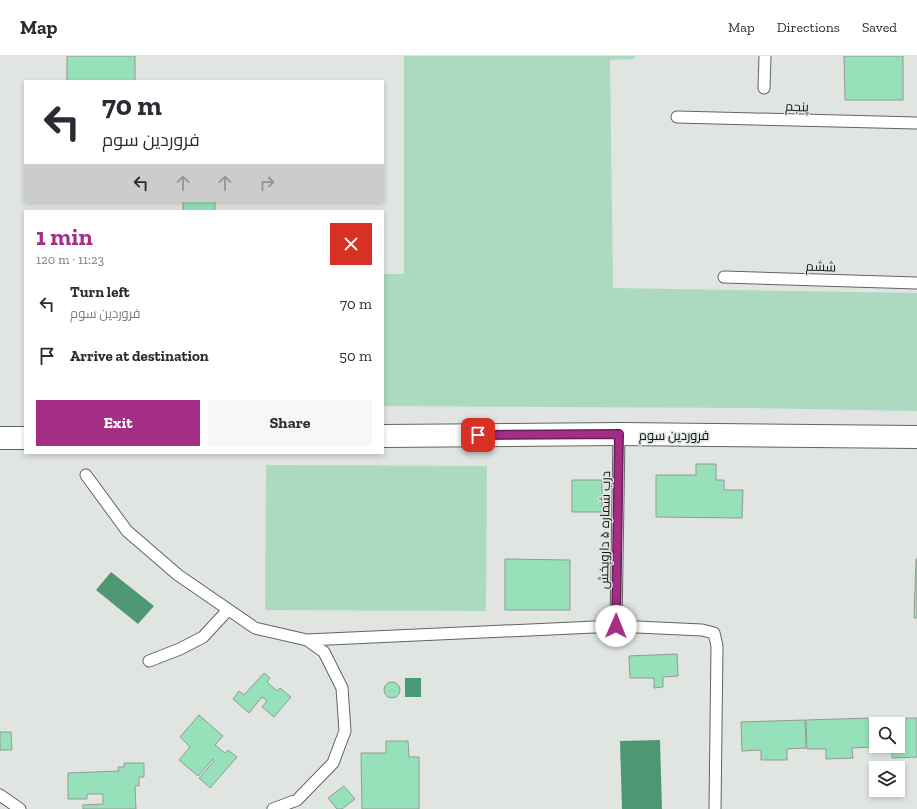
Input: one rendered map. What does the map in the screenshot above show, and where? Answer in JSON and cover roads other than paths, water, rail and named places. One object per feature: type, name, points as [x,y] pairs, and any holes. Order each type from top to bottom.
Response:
[{"type":"street","name":"فروردین سوم","points":[[384,436],[619,434],[917,437]]},
{"type":"street","points":[[0,438],[24,438]]},
{"type":"lane","points":[[764,88],[766,56]]},
{"type":"lane","name":"پنجم","points":[[677,117],[917,124]]},
{"type":"lane","name":"ششم","points":[[724,277],[917,284]]},
{"type":"lane","name":"درب شماره ۵ داروپخش","points":[[616,626],[619,434]]},
{"type":"lane","points":[[86,475],[127,531],[178,576],[255,628],[307,640],[616,626],[702,630],[714,634],[717,646],[715,809]]},
{"type":"lane","points":[[149,661],[180,649],[203,637],[228,610]]},
{"type":"lane","points":[[273,809],[297,800],[333,763],[345,731],[342,688],[324,652],[307,640]]},
{"type":"lane","points":[[0,795],[20,809]]}]
